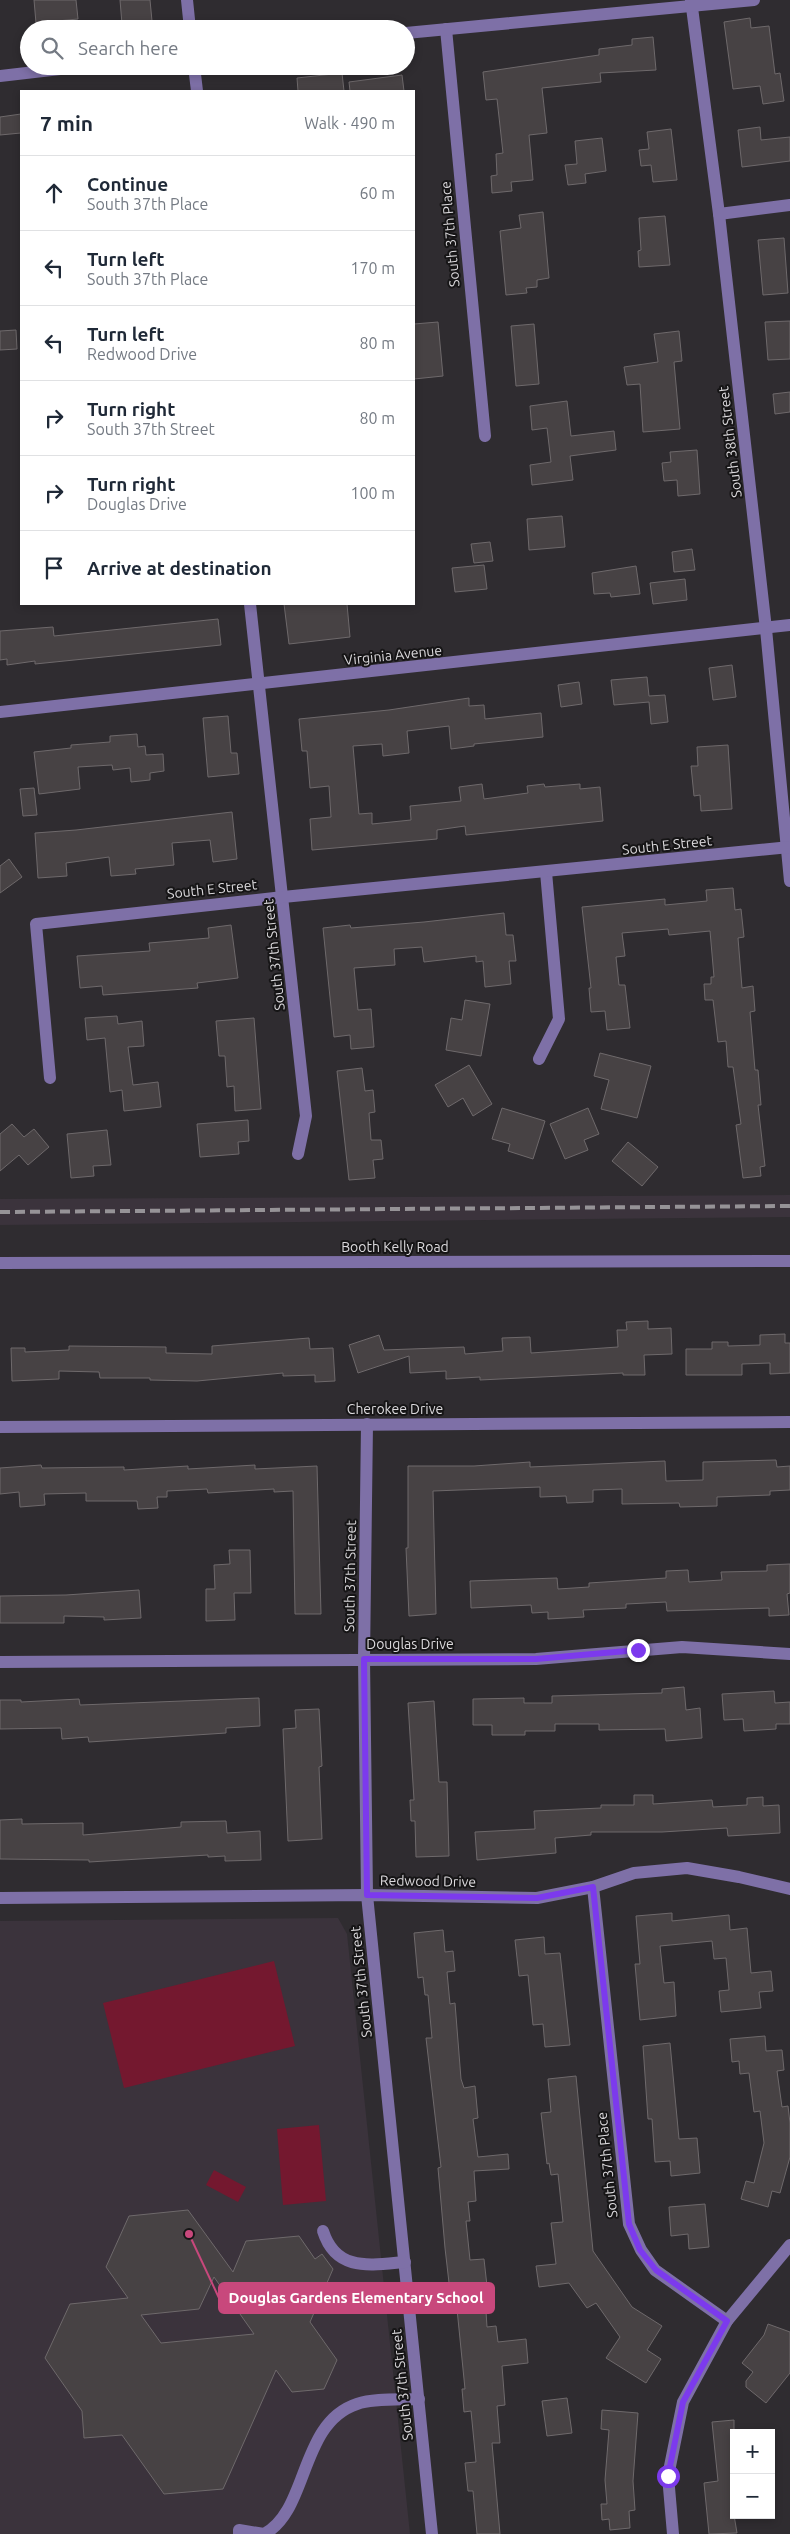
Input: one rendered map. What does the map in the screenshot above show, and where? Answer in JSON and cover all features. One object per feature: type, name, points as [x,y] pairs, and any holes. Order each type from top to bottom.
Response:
[{"type":"street","points":[[187,0],[189,20]]},
{"type":"street","points":[[415,32],[691,3],[754,0]]},
{"type":"street","name":"South 38th Street","points":[[691,3],[718,214],[766,628],[790,880]]},
{"type":"street","name":"South 37th Place","points":[[446,29],[485,436]]},
{"type":"street","points":[[0,76],[20,74]]},
{"type":"street","points":[[195,75],[197,90]]},
{"type":"street","points":[[718,214],[790,205]]},
{"type":"street","name":"South 37th Street","points":[[250,605],[306,1116],[298,1154]]},
{"type":"street","name":"Virginia Avenue","points":[[0,712],[790,626]]},
{"type":"street","name":"South E Street","points":[[50,1078],[36,924],[283,896],[788,848]]},
{"type":"street","points":[[540,1059],[559,1019],[546,872]]},
{"type":"street","name":"Booth Kelly Road","points":[[0,1263],[790,1261]]},
{"type":"street","name":"Cherokee Drive","points":[[0,1427],[790,1422]]},
{"type":"street","name":"South 37th Street","points":[[367,1424],[364,1659],[367,1895],[432,2534]]},
{"type":"street","name":"Douglas Drive","points":[[0,1662],[536,1659],[682,1647],[790,1654]]},
{"type":"street","name":"Redwood Drive","points":[[0,1898],[367,1895],[537,1898],[593,1887],[634,1873],[687,1868],[739,1877],[790,1889]]},
{"type":"street","name":"South 37th Place","points":[[593,1887],[629,2224],[640,2250],[656,2270],[727,2321]]},
{"type":"street","points":[[323,2231],[327,2245],[337,2256],[354,2264],[405,2262]]},
{"type":"street","points":[[673,2534],[668,2476],[683,2402],[727,2321],[790,2245]]},
{"type":"street","points":[[239,2532],[264,2534],[281,2522],[320,2435],[332,2418],[358,2404],[419,2399]]},
{"type":"shaded area","points":[[790,1195],[790,1217],[0,1225],[0,1199]]},
{"type":"shaded area","points":[[338,1918],[347,1934],[410,2534],[0,2534],[0,1921]]},
{"type":"shaded area","points":[[274,1961],[295,2046],[124,2088],[103,2003]]},
{"type":"shaded area","points":[[319,2125],[326,2201],[283,2205],[277,2129]]},
{"type":"shaded area","points":[[214,2170],[246,2187],[238,2202],[206,2185]]},
{"type":"building","points":[[34,0],[76,0],[78,19],[36,20]]},
{"type":"building","points":[[120,0],[150,0],[152,20],[122,20]]},
{"type":"building","points":[[750,18],[751,28],[769,26],[775,74],[780,73],[784,101],[763,104],[760,86],[733,89],[724,22]]},
{"type":"building","points":[[653,37],[656,70],[600,73],[601,82],[542,88],[547,133],[529,135],[533,180],[511,182],[512,191],[492,193],[491,176],[497,175],[496,154],[503,153],[497,99],[486,100],[483,72],[599,55],[599,49],[632,45],[632,39]]},
{"type":"building","points":[[342,75],[344,90],[298,90],[297,78]]},
{"type":"building","points":[[402,75],[404,90],[350,90],[349,82]]},
{"type":"building","points":[[20,114],[20,133],[0,135],[0,117]]},
{"type":"building","points":[[760,127],[761,140],[790,137],[790,161],[742,167],[738,130]]},
{"type":"building","points":[[671,129],[677,180],[653,182],[651,165],[641,166],[639,150],[649,149],[647,132]]},
{"type":"building","points":[[602,138],[606,171],[585,174],[586,183],[568,185],[565,165],[577,164],[575,141]]},
{"type":"building","points":[[543,212],[549,278],[537,280],[537,287],[526,288],[527,293],[506,295],[500,231],[521,228],[519,215]]},
{"type":"building","points":[[665,216],[670,265],[639,267],[638,251],[641,250],[639,218]]},
{"type":"building","points":[[784,238],[788,293],[763,295],[758,240]]},
{"type":"building","points":[[790,321],[790,359],[768,360],[765,322]]},
{"type":"building","points":[[438,322],[443,376],[415,379],[415,324]]},
{"type":"building","points":[[534,324],[539,384],[516,386],[511,326]]},
{"type":"building","points":[[16,330],[17,349],[0,350],[0,331]]},
{"type":"building","points":[[679,331],[682,361],[674,362],[680,429],[643,432],[640,384],[627,385],[624,367],[658,362],[654,334]]},
{"type":"building","points":[[790,392],[790,412],[775,414],[773,394]]},
{"type":"building","points":[[567,401],[571,436],[614,431],[616,450],[570,456],[573,480],[532,485],[530,465],[551,462],[547,428],[532,430],[530,406]]},
{"type":"building","points":[[697,450],[700,494],[678,496],[677,480],[664,481],[662,463],[671,462],[670,452]]},
{"type":"building","points":[[562,516],[565,547],[529,550],[527,519]]},
{"type":"building","points":[[490,542],[493,561],[474,563],[471,544]]},
{"type":"building","points":[[692,549],[695,570],[674,572],[672,552]]},
{"type":"building","points":[[484,565],[487,589],[455,592],[452,568]]},
{"type":"building","points":[[636,566],[640,594],[611,597],[610,593],[594,594],[592,573]]},
{"type":"building","points":[[685,579],[687,600],[653,604],[650,583]]},
{"type":"building","points":[[284,605],[347,605],[350,637],[289,644]]},
{"type":"building","points":[[218,619],[221,645],[35,664],[35,661],[7,665],[7,659],[0,660],[0,631],[53,627],[54,636]]},
{"type":"building","points":[[732,665],[736,697],[713,700],[709,668]]},
{"type":"building","points":[[647,677],[649,696],[665,695],[668,722],[651,724],[649,702],[614,705],[611,680]]},
{"type":"building","points":[[579,682],[582,704],[561,707],[558,685]]},
{"type":"building","points":[[469,698],[469,706],[484,705],[485,719],[541,713],[543,737],[474,744],[474,746],[451,749],[449,726],[407,731],[409,753],[383,756],[382,744],[353,746],[359,814],[372,813],[372,824],[411,820],[410,806],[461,801],[459,787],[482,784],[484,799],[528,793],[527,786],[544,784],[545,787],[580,784],[580,789],[600,787],[603,821],[466,835],[465,826],[437,830],[437,839],[312,850],[310,819],[331,817],[329,786],[310,788],[307,751],[302,751],[299,719],[389,710]]},
{"type":"building","points":[[228,716],[231,753],[237,753],[239,774],[208,777],[203,718]]},
{"type":"building","points":[[137,734],[138,747],[145,746],[146,755],[163,754],[164,771],[150,773],[150,780],[131,782],[130,768],[113,770],[112,765],[78,767],[80,789],[39,794],[34,752],[71,748],[71,745],[110,742],[110,736]]},
{"type":"building","points":[[728,745],[732,809],[701,811],[700,795],[694,796],[691,766],[698,766],[697,747]]},
{"type":"building","points":[[34,788],[37,815],[23,816],[20,789]]},
{"type":"building","points":[[232,812],[237,859],[213,862],[210,840],[172,843],[174,865],[135,869],[136,874],[111,876],[109,857],[66,863],[67,876],[38,878],[35,833]]},
{"type":"building","points":[[9,859],[22,877],[0,893],[0,866]]},
{"type":"building","points":[[733,888],[735,910],[741,909],[744,937],[738,938],[742,988],[753,986],[755,1011],[750,1012],[755,1070],[758,1070],[761,1105],[758,1105],[765,1166],[760,1167],[761,1176],[743,1178],[736,1125],[741,1124],[733,1067],[728,1067],[726,1041],[718,1042],[713,1000],[705,1000],[704,984],[711,984],[711,977],[714,977],[710,931],[669,935],[668,929],[622,933],[625,956],[616,957],[619,985],[625,985],[630,1028],[607,1030],[605,1011],[591,1012],[589,988],[591,988],[582,907],[665,899],[665,905],[707,901],[706,890]]},
{"type":"building","points":[[504,913],[506,935],[513,935],[516,961],[509,961],[511,984],[485,987],[483,961],[476,962],[476,956],[424,962],[422,947],[394,949],[395,965],[354,968],[358,1010],[371,1009],[374,1047],[351,1049],[350,1035],[334,1037],[323,928],[350,925],[351,928],[424,922]]},
{"type":"building","points":[[231,925],[238,978],[197,983],[198,988],[103,995],[102,986],[80,988],[77,956],[150,951],[149,943],[209,938],[208,928]]},
{"type":"building","points":[[465,1000],[490,1004],[481,1056],[446,1050],[451,1018],[462,1020]]},
{"type":"building","points":[[117,1016],[118,1024],[142,1021],[144,1046],[128,1047],[133,1085],[158,1082],[161,1107],[124,1111],[122,1090],[110,1092],[105,1038],[87,1040],[85,1018]]},
{"type":"building","points":[[254,1018],[261,1109],[235,1111],[234,1086],[227,1087],[225,1056],[219,1056],[216,1021]]},
{"type":"building","points":[[600,1053],[651,1066],[637,1118],[601,1109],[609,1080],[594,1076]]},
{"type":"building","points":[[469,1065],[492,1104],[473,1116],[463,1098],[448,1107],[435,1085]]},
{"type":"building","points":[[362,1068],[365,1091],[373,1090],[375,1112],[369,1113],[371,1140],[381,1140],[383,1159],[373,1160],[375,1178],[349,1180],[337,1071]]},
{"type":"building","points":[[502,1108],[545,1121],[533,1159],[508,1151],[510,1144],[492,1139]]},
{"type":"building","points":[[588,1108],[599,1134],[584,1140],[588,1150],[565,1159],[550,1124]]},
{"type":"building","points":[[248,1120],[249,1141],[238,1142],[239,1154],[200,1157],[197,1124]]},
{"type":"building","points":[[12,1124],[24,1137],[34,1129],[49,1147],[28,1165],[19,1155],[0,1171],[0,1134]]},
{"type":"building","points":[[107,1130],[111,1165],[93,1166],[94,1176],[71,1178],[67,1134]]},
{"type":"building","points":[[628,1142],[658,1167],[642,1186],[612,1161]]},
{"type":"building","points":[[648,1321],[648,1329],[671,1328],[672,1354],[644,1355],[645,1375],[623,1375],[623,1373],[480,1380],[480,1377],[446,1379],[446,1371],[410,1373],[409,1356],[358,1373],[349,1345],[379,1335],[384,1350],[464,1347],[465,1354],[503,1351],[502,1338],[530,1337],[531,1353],[618,1347],[617,1330],[627,1330],[626,1322]]},
{"type":"building","points":[[785,1334],[785,1343],[790,1343],[790,1373],[770,1374],[770,1363],[742,1364],[742,1375],[686,1375],[686,1349],[712,1349],[712,1342],[728,1342],[728,1346],[760,1345],[760,1335]]},
{"type":"building","points":[[309,1338],[310,1349],[333,1348],[335,1381],[315,1382],[315,1375],[283,1376],[283,1373],[197,1381],[150,1380],[150,1378],[100,1378],[99,1372],[59,1371],[59,1379],[12,1381],[11,1348],[25,1348],[25,1352],[69,1350],[69,1346],[166,1347],[166,1353],[212,1354],[212,1346]]},
{"type":"building","points":[[776,1460],[777,1467],[790,1466],[790,1490],[770,1491],[770,1495],[717,1497],[717,1506],[680,1507],[679,1503],[622,1504],[622,1489],[593,1490],[593,1502],[567,1503],[566,1496],[540,1497],[540,1487],[433,1491],[436,1614],[409,1616],[406,1548],[408,1548],[408,1466],[474,1466],[530,1462],[530,1467],[665,1461],[666,1481],[703,1480],[703,1462]]},
{"type":"building","points":[[41,1465],[42,1468],[124,1467],[124,1470],[188,1466],[188,1469],[255,1465],[255,1469],[317,1466],[321,1614],[295,1614],[293,1491],[274,1492],[274,1489],[208,1493],[207,1489],[167,1491],[167,1497],[157,1497],[158,1508],[138,1509],[137,1501],[86,1501],[86,1493],[44,1494],[45,1505],[20,1507],[19,1492],[0,1494],[0,1468]]},
{"type":"building","points":[[229,1550],[250,1550],[251,1593],[234,1593],[235,1620],[206,1621],[206,1589],[215,1589],[214,1565],[230,1564]]},
{"type":"building","points":[[790,1564],[790,1593],[787,1594],[789,1615],[769,1616],[769,1608],[667,1611],[666,1602],[626,1604],[626,1608],[583,1610],[584,1617],[548,1619],[548,1612],[532,1613],[531,1605],[471,1608],[470,1581],[557,1578],[558,1589],[589,1587],[589,1583],[666,1578],[666,1571],[688,1570],[689,1582],[722,1580],[721,1572],[767,1571],[767,1565]]},
{"type":"building","points":[[139,1590],[141,1618],[104,1620],[104,1617],[64,1616],[64,1623],[0,1623],[0,1596],[66,1595]]},
{"type":"building","points":[[684,1687],[686,1710],[700,1708],[702,1738],[666,1741],[665,1729],[599,1730],[599,1724],[555,1724],[555,1731],[525,1731],[525,1735],[492,1735],[492,1725],[473,1725],[473,1699],[524,1698],[524,1703],[552,1703],[552,1696],[662,1693],[662,1689]]},
{"type":"building","points":[[774,1691],[775,1703],[790,1702],[790,1724],[776,1724],[776,1729],[744,1731],[743,1719],[724,1720],[722,1694]]},
{"type":"building","points":[[259,1698],[260,1726],[226,1728],[226,1733],[89,1742],[88,1737],[62,1739],[61,1728],[0,1729],[0,1700],[21,1700],[21,1702],[79,1699],[80,1705]]},
{"type":"building","points":[[434,1701],[439,1782],[447,1782],[449,1856],[416,1857],[415,1821],[411,1821],[410,1800],[414,1800],[408,1703]]},
{"type":"building","points":[[319,1709],[322,1766],[319,1767],[322,1839],[288,1841],[283,1729],[296,1728],[295,1710]]},
{"type":"building","points":[[634,1795],[653,1795],[653,1804],[712,1800],[713,1807],[747,1805],[747,1798],[763,1797],[763,1806],[779,1805],[780,1833],[728,1836],[727,1828],[662,1832],[591,1832],[591,1835],[555,1838],[556,1853],[477,1860],[475,1832],[535,1829],[534,1811],[601,1808],[601,1805],[634,1805]]},
{"type":"building","points":[[22,1819],[22,1824],[83,1823],[83,1835],[181,1827],[181,1822],[226,1821],[227,1833],[260,1831],[261,1860],[225,1861],[225,1856],[208,1857],[208,1855],[89,1862],[89,1860],[0,1859],[0,1820]]},
{"type":"building","points":[[672,1913],[672,1921],[729,1915],[730,1930],[747,1928],[751,1973],[771,1971],[773,1991],[759,1992],[761,2008],[721,2012],[719,1991],[729,1990],[726,1958],[714,1959],[712,1941],[660,1946],[664,1983],[674,1982],[676,2016],[640,2020],[635,1964],[640,1964],[636,1916]]},
{"type":"building","points":[[443,1930],[445,1952],[453,1951],[455,1971],[447,1972],[450,2004],[455,2003],[461,2079],[464,2088],[475,2086],[478,2118],[473,2119],[478,2157],[508,2154],[509,2169],[474,2171],[476,2201],[468,2202],[470,2221],[466,2221],[470,2260],[484,2259],[488,2295],[485,2296],[487,2327],[496,2326],[498,2342],[526,2339],[528,2363],[502,2366],[505,2405],[497,2406],[500,2443],[492,2443],[500,2534],[477,2534],[473,2491],[468,2491],[465,2463],[476,2462],[471,2411],[464,2412],[462,2389],[465,2389],[456,2299],[451,2300],[445,2248],[438,2168],[441,2167],[426,2038],[432,2038],[428,1995],[425,1995],[423,1977],[418,1978],[414,1933]]},
{"type":"building","points":[[544,1937],[545,1954],[560,1953],[570,2045],[545,2047],[543,2024],[533,2025],[528,1975],[519,1976],[515,1940]]},
{"type":"building","points":[[765,2036],[766,2051],[782,2050],[784,2070],[777,2071],[782,2107],[788,2106],[790,2123],[790,2157],[780,2193],[772,2191],[768,2207],[741,2199],[746,2181],[754,2183],[764,2143],[760,2111],[754,2112],[749,2073],[740,2074],[739,2061],[732,2062],[730,2039]]},
{"type":"building","points":[[670,2043],[679,2139],[697,2138],[700,2173],[671,2176],[670,2161],[655,2162],[652,2119],[648,2119],[643,2046]]},
{"type":"building","points":[[576,2076],[593,2251],[632,2307],[662,2326],[647,2350],[661,2359],[646,2383],[606,2358],[620,2337],[596,2303],[587,2308],[569,2283],[539,2287],[536,2266],[556,2264],[551,2223],[563,2222],[558,2174],[551,2175],[549,2163],[547,2164],[541,2113],[551,2112],[548,2079]]},
{"type":"building","points":[[705,2204],[709,2247],[689,2249],[688,2234],[671,2236],[669,2207]]},
{"type":"building","points":[[188,2210],[233,2272],[246,2241],[299,2236],[315,2259],[322,2254],[333,2269],[310,2322],[337,2360],[324,2389],[292,2392],[276,2370],[223,2489],[164,2494],[122,2435],[84,2438],[82,2411],[45,2358],[70,2304],[128,2298],[106,2267],[129,2216]],"holes":[[[214,2277],[254,2334],[161,2343],[141,2315],[199,2309]]]},
{"type":"building","points":[[768,2324],[790,2332],[790,2373],[766,2403],[746,2387],[746,2381],[753,2372],[742,2363],[764,2335]]},
{"type":"building","points":[[567,2398],[572,2433],[547,2436],[542,2401]]},
{"type":"building","points":[[602,2410],[638,2413],[633,2481],[635,2510],[629,2511],[630,2528],[610,2530],[609,2519],[602,2520],[601,2504],[607,2504],[605,2480],[609,2430],[601,2429]]},
{"type":"building","points":[[734,2420],[734,2429],[730,2429],[730,2519],[735,2519],[737,2533],[709,2534],[704,2483],[718,2481],[712,2422]]},
{"type":"railway","points":[[0,1212],[790,1206]]},
{"type":"place","name":"Douglas Gardens Elementary School","points":[[189,2234]]},
{"type":"route","points":[[638,1650],[536,1659],[364,1659],[367,1895],[537,1898],[593,1887],[629,2224],[640,2250],[656,2270],[727,2321],[683,2402],[668,2476]]}]
